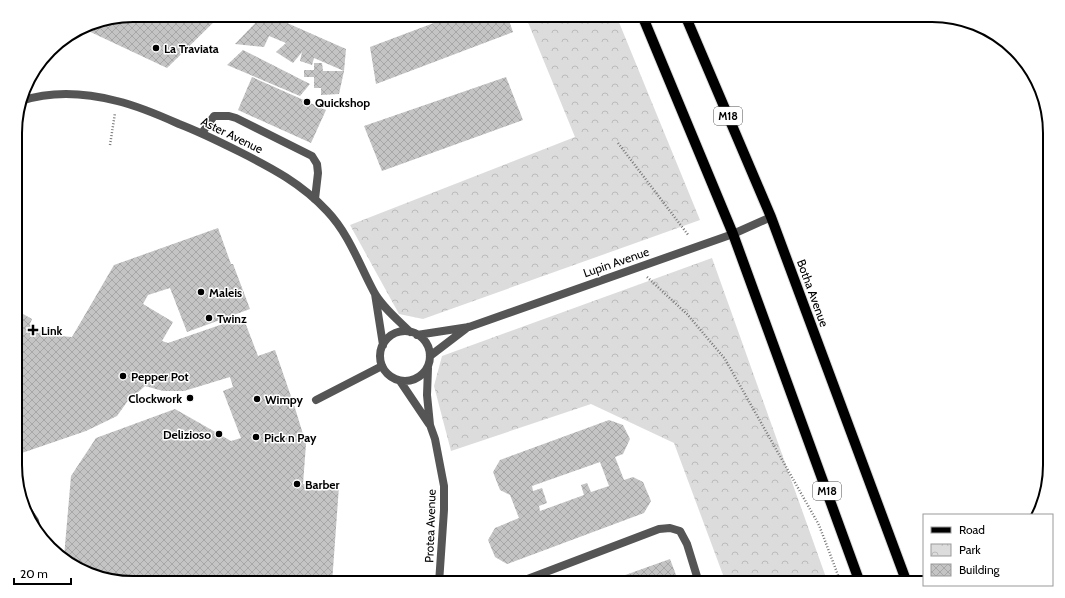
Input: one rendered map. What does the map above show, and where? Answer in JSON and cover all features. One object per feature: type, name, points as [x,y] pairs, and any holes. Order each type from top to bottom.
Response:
[{"type":"main road","name":"M18","points":[[645,22],[733,234],[857,576]]},
{"type":"main road","name":"Botha Avenue","points":[[688,22],[771,217],[904,576]]},
{"type":"street","name":"Aster Avenue","points":[[27,99],[41,96],[59,95],[93,96],[116,100],[135,106],[202,133],[281,173],[305,190],[328,212],[349,242],[375,293],[388,310],[414,333]]},
{"type":"street","points":[[202,133],[214,116],[229,116],[236,118],[312,156],[318,164],[315,199]]},
{"type":"street","name":"Lupin Avenue","points":[[414,333],[469,327],[733,234],[771,217]]},
{"type":"street","name":"Aster Avenue","points":[[375,293],[383,345]]},
{"type":"street","name":"Lupin Avenue","points":[[430,356],[469,327]]},
{"type":"street","points":[[398,333],[414,333],[423,339],[427,344],[430,356],[428,368],[424,373],[413,380],[400,381],[389,376],[382,366],[380,359],[383,345],[387,340],[398,333]]},
{"type":"street","points":[[316,400],[382,366]]},
{"type":"street","name":"Protea Avenue","points":[[428,368],[427,395],[430,425],[436,445],[444,486],[444,510],[439,576]]},
{"type":"street","name":"Protea Avenue","points":[[400,381],[430,425]]},
{"type":"street","points":[[535,576],[659,529],[670,528],[680,531],[687,544],[697,576]]},
{"type":"path","points":[[110,145],[116,100]]},
{"type":"path","points":[[618,143],[696,246]]},
{"type":"path","points":[[637,267],[686,314],[725,359],[819,525],[838,576]]},
{"type":"green space","points":[[528,22],[619,22],[700,220],[423,319],[399,314],[350,225],[575,137]]},
{"type":"green space","points":[[712,258],[826,576],[723,576],[674,443],[591,404],[451,451],[434,386],[442,356]]},
{"type":"building","name":"La Traviata","points":[[214,22],[167,68],[89,31],[118,23]]},
{"type":"building","points":[[256,22],[285,22],[346,49],[344,71],[314,58],[312,65],[300,61],[302,52],[293,63],[276,52],[286,43],[269,36],[264,47],[235,44]]},
{"type":"building","points":[[436,22],[509,22],[513,32],[376,84],[370,47]]},
{"type":"building","points":[[243,50],[310,84],[300,96],[227,65]]},
{"type":"building","points":[[314,63],[322,63],[323,71],[344,71],[339,94],[321,95],[321,88],[314,88],[314,77],[304,77],[304,70],[314,70]]},
{"type":"building","points":[[252,77],[326,110],[311,143],[238,110]]},
{"type":"building","points":[[506,77],[523,120],[382,171],[364,126]]},
{"type":"building","points":[[218,228],[250,309],[187,332],[170,288],[148,295],[143,304],[173,322],[162,341],[168,343],[243,317],[258,356],[275,350],[306,444],[303,484],[339,486],[333,576],[118,575],[90,568],[64,552],[71,476],[96,438],[175,409],[231,441],[241,438],[223,391],[233,387],[230,377],[184,391],[163,391],[145,386],[127,402],[117,416],[86,431],[22,453],[22,313],[32,319],[30,324],[48,335],[72,337],[114,265]]},
{"type":"building","points":[[609,420],[623,425],[630,439],[623,454],[615,457],[624,480],[633,477],[643,482],[651,501],[644,513],[507,564],[495,557],[488,540],[495,528],[519,518],[510,495],[500,490],[493,472],[500,460]],"holes":[[[600,462],[609,486],[591,492],[587,483],[581,485],[584,495],[540,511],[539,506],[547,503],[542,488],[533,491],[532,486]]]},
{"type":"building","points":[[670,559],[676,576],[623,576]]},
{"type":"place","name":"La Traviata","points":[[156,48]]},
{"type":"place","name":"Quickshop","points":[[307,102]]},
{"type":"place","name":"Maleis","points":[[201,292]]},
{"type":"place","name":"Twinz","points":[[209,318]]},
{"type":"place","name":"Link","points":[[33,330]]},
{"type":"place","name":"Pepper Pot","points":[[123,376]]},
{"type":"place","name":"Clockwork","points":[[190,398]]},
{"type":"place","name":"Wimpy","points":[[257,399]]},
{"type":"place","name":"Delizioso","points":[[219,434]]},
{"type":"place","name":"Pick n Pay","points":[[256,437]]},
{"type":"place","name":"Barber","points":[[297,484]]}]
